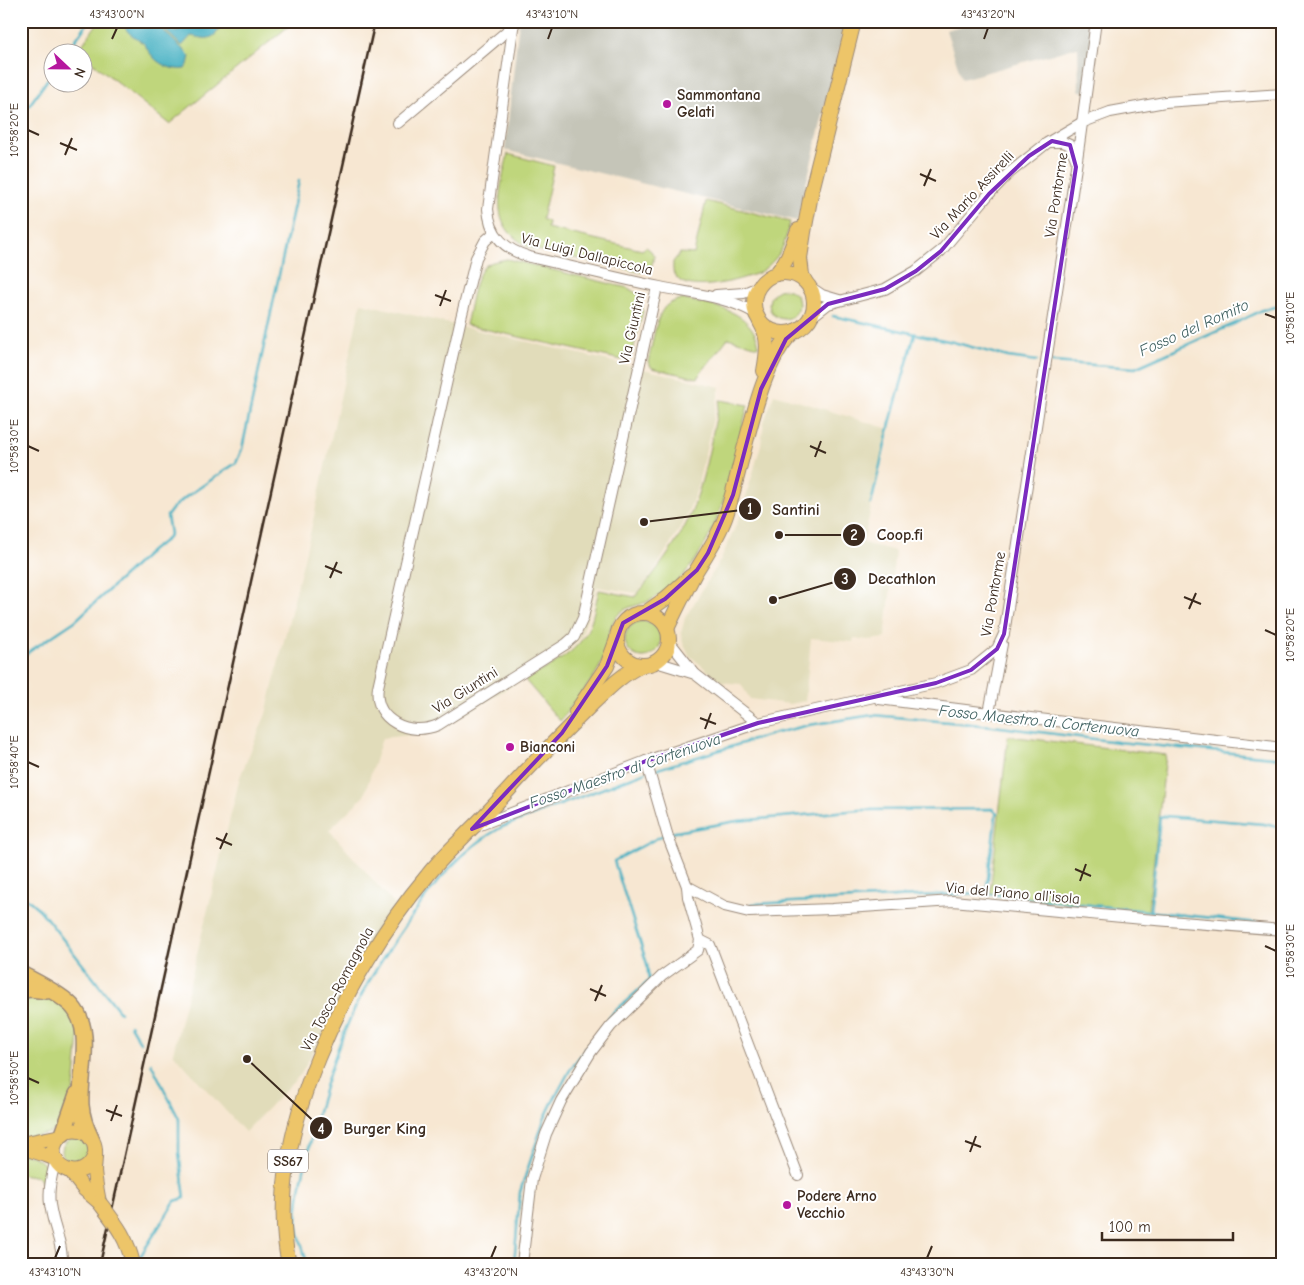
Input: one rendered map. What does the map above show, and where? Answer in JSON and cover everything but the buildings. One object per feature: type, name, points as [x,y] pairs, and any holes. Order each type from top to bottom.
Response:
[{"type":"highway","points":[[21,974],[69,1004],[81,1020],[84,1034],[81,1108],[91,1138]]},
{"type":"highway","points":[[21,990],[51,992]]},
{"type":"highway","points":[[62,1135],[74,1104],[82,1073]]},
{"type":"main road","points":[[758,318],[767,328],[786,334],[804,326],[810,318],[814,303],[802,275],[800,258],[811,194],[854,21]]},
{"type":"main road","points":[[776,274],[788,256],[811,194]]},
{"type":"main road","points":[[562,733],[618,679],[633,669],[656,662],[666,651],[668,635],[697,570],[708,553],[725,518],[761,389],[768,343],[765,331],[753,304],[754,295],[763,281],[776,274],[791,273],[807,284]]},
{"type":"main road","points":[[761,389],[786,339],[795,331]]},
{"type":"main road","points":[[645,613],[697,570]]},
{"type":"main road","points":[[562,733],[607,666],[618,631],[629,617],[645,613],[660,619],[668,635]]},
{"type":"main road","points":[[617,639],[622,655],[629,661],[642,665]]},
{"type":"main road","name":"Via Tosco-Romagnola","points":[[289,1264],[284,1232],[284,1204],[288,1158],[296,1125],[316,1062],[348,997],[386,930],[426,876],[562,733]]},
{"type":"main road","points":[[21,1145],[62,1135],[70,1131],[85,1133],[91,1138],[94,1146],[98,1202]]},
{"type":"main road","points":[[62,1135],[54,1147],[56,1160],[60,1166],[70,1171],[84,1189],[98,1202],[122,1233],[133,1264]]},
{"type":"main road","points":[[21,1145],[56,1160]]},
{"type":"main road","points":[[70,1171],[86,1168],[94,1157]]},
{"type":"street","name":"Via Pontorme","points":[[472,829],[648,768],[758,723],[936,683],[971,670],[997,650],[1004,634],[1077,162],[1096,21]]},
{"type":"street","points":[[1280,21],[1283,26]]},
{"type":"street","points":[[398,124],[514,23]]},
{"type":"street","points":[[494,233],[488,209],[514,23]]},
{"type":"street","name":"Via Mario Assirelli","points":[[840,300],[859,297],[885,289],[929,261],[946,245],[1008,174],[1047,142],[1081,122],[1110,112],[1165,102],[1280,95]]},
{"type":"street","points":[[1047,142],[1058,141],[1070,145],[1077,162]]},
{"type":"street","name":"Via Giuntini","points":[[494,233],[485,241],[476,258],[460,318],[378,687],[377,698],[382,711],[390,720],[402,726],[424,730],[438,725],[566,644],[577,631],[583,618],[657,287]]},
{"type":"street","name":"Via Luigi Dallapiccola","points":[[494,233],[500,242],[517,254],[657,287],[710,296],[737,304],[758,318]]},
{"type":"street","points":[[807,284],[822,295],[840,300]]},
{"type":"street","name":"Via Luigi Dallapiccola","points":[[710,296],[744,292],[758,287]]},
{"type":"street","points":[[810,318],[822,308],[840,300]]},
{"type":"street","points":[[989,712],[1004,634]]},
{"type":"street","points":[[668,635],[695,674],[758,723]]},
{"type":"street","points":[[656,662],[695,674]]},
{"type":"street","points":[[870,698],[1283,748]]},
{"type":"street","points":[[522,1264],[532,1179],[546,1134],[561,1101],[591,1052],[611,1026],[662,976],[698,950],[700,940],[688,898],[687,886],[668,837],[648,768]]},
{"type":"street","name":"Via del Piano all'isola","points":[[687,886],[724,906],[749,912],[953,901],[1283,930]]},
{"type":"street","points":[[700,940],[710,945],[798,1175]]},
{"type":"street","points":[[56,1160],[50,1188],[50,1210],[60,1241],[62,1264]]},
{"type":"street","points":[[50,1188],[61,1176],[70,1171]]},
{"type":"highlighted area","points":[[1052,141],[1070,145],[1076,167],[1004,634],[997,649],[971,670],[936,683],[758,723],[646,761],[472,829],[562,733],[607,666],[623,623],[665,599],[697,570],[708,553],[733,495],[761,389],[786,339],[828,304],[885,289],[916,271],[941,251],[989,194],[1029,156]]},
{"type":"shaded area","name":"Sammontana Gelati","points":[[519,21],[846,21],[797,221],[505,150]]},
{"type":"shaded area","points":[[980,21],[1095,22],[1085,93],[1079,90],[1078,47],[962,79],[946,30]]},
{"type":"shaded area","points":[[361,303],[720,387],[697,489],[685,520],[654,571],[637,593],[597,587],[581,637],[567,651],[437,732],[382,738],[364,796],[329,830],[395,905],[301,1074],[245,1132],[173,1053],[240,777],[266,714],[311,530]]},
{"type":"shaded area","points":[[774,394],[889,429],[863,543],[895,551],[885,638],[868,640],[854,638],[853,642],[811,638],[805,701],[790,704],[750,699],[741,684],[721,682],[689,655],[683,643],[681,633],[685,618],[720,561],[741,514],[761,445],[764,422]]},
{"type":"green space","points":[[99,21],[295,21],[169,124],[92,62],[92,42],[84,42]]},
{"type":"green space","points":[[508,154],[554,166],[542,219],[548,222],[547,228],[642,250],[646,247],[654,256],[650,268],[639,272],[533,249],[518,241],[508,231],[500,209],[500,196]]},
{"type":"green space","points":[[706,201],[790,222],[784,244],[766,268],[740,279],[716,284],[692,285],[676,277],[673,272],[673,262],[680,253],[694,254]]},
{"type":"green space","points":[[507,259],[628,288],[639,295],[643,311],[632,355],[624,354],[622,360],[466,325],[480,272],[489,264]]},
{"type":"green space","points":[[784,289],[795,293],[799,304],[795,315],[784,319],[773,315],[769,304],[773,293]]},
{"type":"green space","points":[[681,299],[712,305],[732,312],[748,324],[754,332],[758,339],[758,347],[728,338],[697,378],[652,368],[648,362],[658,319],[666,306]]},
{"type":"green space","points":[[720,400],[748,405],[724,500],[705,545],[692,565],[670,587],[651,600],[629,608],[617,616],[613,621],[600,666],[560,721],[525,680],[566,656],[580,643],[590,625],[599,590],[635,597],[670,551],[685,526],[700,488]]},
{"type":"green space","points":[[643,621],[650,622],[656,626],[660,632],[660,646],[656,652],[650,656],[643,657],[636,656],[630,652],[626,646],[625,639],[626,632],[630,626],[636,622]]},
{"type":"green space","points":[[1008,736],[1166,755],[1148,911],[990,893]]},
{"type":"green space","points":[[21,994],[45,996],[62,1005],[73,1017],[79,1036],[74,1089],[58,1127],[49,1133],[21,1139]]},
{"type":"green space","points":[[75,1138],[84,1142],[88,1151],[84,1160],[75,1164],[66,1160],[62,1151],[66,1142]]},
{"type":"green space","points":[[21,1152],[36,1158],[44,1164],[46,1168],[45,1190],[39,1177],[21,1174]]},
{"type":"water","points":[[121,21],[153,21],[190,56],[188,65],[185,69],[180,69],[170,68],[161,63],[153,57],[144,44],[128,32]]},
{"type":"water","points":[[155,21],[165,21],[168,29],[175,31],[179,30],[180,21],[218,21],[219,30],[210,38],[191,36],[182,46]]},
{"type":"waterway","points":[[74,42],[89,21]]},
{"type":"waterway","points":[[21,113],[26,110],[42,87]]},
{"type":"waterway","points":[[21,657],[75,621],[152,550],[167,539],[170,534],[167,516],[173,508],[236,463],[242,449],[299,181]]},
{"type":"waterway","name":"Fosso del Romito","points":[[1052,362],[1135,368],[1262,310],[1283,305]]},
{"type":"waterway","points":[[833,316],[953,342],[1008,357],[1037,361]]},
{"type":"waterway","points":[[871,504],[890,423],[915,334]]},
{"type":"waterway","name":"Fosso Maestro di Cortenuova","points":[[651,771],[776,733],[809,725],[873,715],[1283,758]]},
{"type":"waterway","name":"Fosso Maestro di Cortenuova","points":[[307,1264],[297,1219],[300,1191],[320,1105],[331,1067],[345,1030],[362,994],[383,958],[427,895],[448,869],[487,836],[502,827],[646,772]]},
{"type":"waterway","points":[[670,833],[737,821],[860,810],[992,809],[997,813],[986,894]]},
{"type":"waterway","points":[[1150,912],[1160,817],[1264,824],[1283,828]]},
{"type":"waterway","points":[[514,1264],[520,1192],[544,1120],[552,1103],[571,1068],[613,1013],[649,981],[647,964],[614,861],[665,834]]},
{"type":"waterway","points":[[752,904],[979,893],[1278,925]]},
{"type":"waterway","points":[[21,895],[40,910],[120,1012]]},
{"type":"waterway","points":[[130,1025],[140,1042]]},
{"type":"waterway","points":[[138,1260],[175,1201],[185,1198],[179,1153],[179,1119],[151,1063]]},
{"type":"railway","points":[[100,1264],[375,21]]},
{"type":"place","name":"Sammontana Gelati","points":[[667,104]]},
{"type":"place","name":"Santini","points":[[644,522]]},
{"type":"place","name":"Coop.fi","points":[[779,535]]},
{"type":"place","name":"Decathlon","points":[[773,600]]},
{"type":"place","name":"Bianconi","points":[[510,747]]},
{"type":"place","name":"Burger King","points":[[247,1059]]},
{"type":"place","name":"Podere Arno Vecchio","points":[[787,1205]]}]
